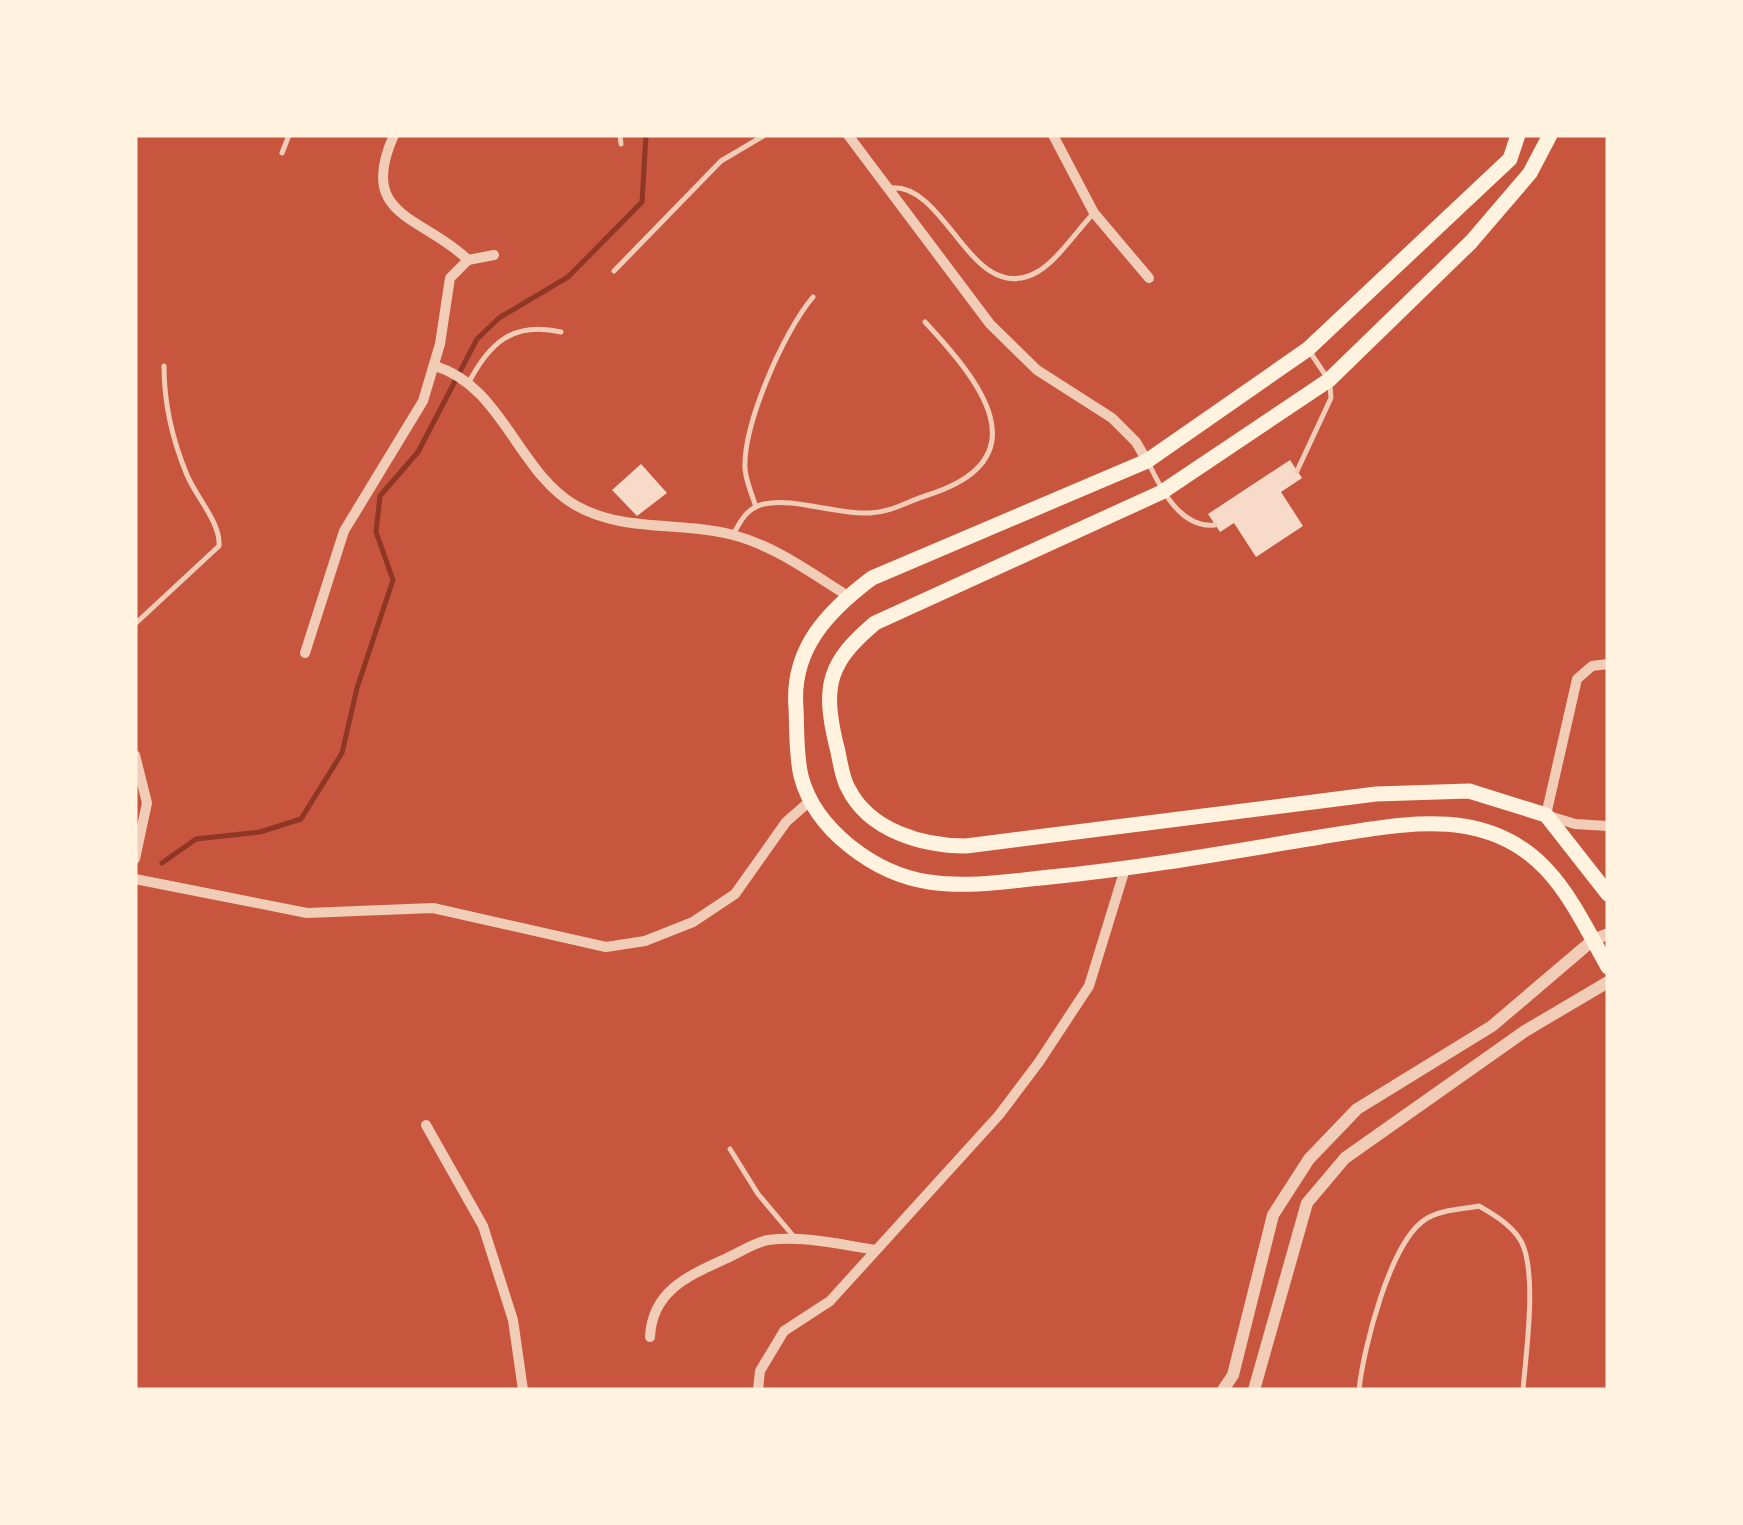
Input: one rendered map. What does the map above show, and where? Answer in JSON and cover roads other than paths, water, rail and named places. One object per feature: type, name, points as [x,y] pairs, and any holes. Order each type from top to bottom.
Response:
[{"type":"main road","points":[[1518,135],[1510,159],[1308,349],[1147,461],[872,578],[848,596],[822,620],[804,651],[794,688],[801,776],[832,832],[874,861],[925,882],[969,885],[1126,869],[1378,828],[1462,826],[1524,845],[1600,937],[1608,966]]},
{"type":"main road","points":[[1550,135],[1530,173],[1471,242],[1329,380],[1162,492],[875,623],[845,649],[830,680],[827,706],[847,788],[866,812],[899,833],[932,846],[966,846],[1376,794],[1469,791],[1546,815],[1608,894]]},
{"type":"street","points":[[394,135],[382,169],[388,200],[400,215],[468,260]]},
{"type":"street","points":[[848,135],[990,324],[1037,370],[1112,418],[1136,442],[1147,461]]},
{"type":"street","points":[[1053,135],[1094,213],[1149,278]]},
{"type":"street","points":[[305,653],[344,530],[440,368],[448,285],[454,272],[468,260],[494,255]]},
{"type":"street","points":[[440,368],[465,381],[554,487],[575,505],[634,524],[733,534],[778,552],[848,596]]},
{"type":"street","points":[[1608,664],[1592,666],[1577,679],[1546,815],[1574,824],[1608,826]]},
{"type":"street","points":[[135,754],[147,803],[135,859]]},
{"type":"street","points":[[135,879],[307,913],[433,908],[606,948],[644,941],[693,922],[735,894],[786,822],[812,800]]},
{"type":"street","points":[[758,1390],[760,1371],[784,1331],[830,1301],[999,1116],[1049,1047],[1089,986],[1126,869]]},
{"type":"street","points":[[1223,1390],[1234,1375],[1273,1215],[1309,1159],[1357,1109],[1492,1026],[1600,937]]},
{"type":"street","points":[[1254,1390],[1307,1203],[1344,1158],[1524,1031],[1608,982]]},
{"type":"street","points":[[426,1125],[483,1226],[514,1320],[523,1390]]},
{"type":"street","points":[[650,1338],[660,1300],[692,1272],[766,1240],[876,1250]]},
{"type":"lane","points":[[282,154],[289,135]]},
{"type":"lane","points":[[620,135],[620,144]]},
{"type":"lane","points":[[614,271],[720,161],[765,135]]},
{"type":"lane","points":[[888,188],[908,187],[922,196],[958,242],[990,271],[1018,279],[1040,270],[1094,213]]},
{"type":"lane","points":[[756,507],[745,469],[759,407],[783,340],[812,297]]},
{"type":"lane","points":[[733,534],[744,515],[770,502],[830,511],[882,512],[948,487],[982,464],[992,434],[987,402],[973,374],[925,322]]},
{"type":"lane","points":[[465,381],[482,356],[503,337],[534,328],[561,332]]},
{"type":"lane","points":[[1297,470],[1332,398],[1329,380],[1308,349]]},
{"type":"lane","points":[[135,624],[219,546],[218,531],[199,500],[173,437],[164,366]]},
{"type":"lane","points":[[1147,461],[1162,492],[1193,522],[1215,525]]},
{"type":"lane","points":[[730,1149],[758,1194],[797,1240]]},
{"type":"lane","points":[[1359,1390],[1363,1353],[1382,1294],[1410,1236],[1425,1219],[1479,1206],[1499,1218],[1523,1244],[1527,1266],[1524,1390]]},
{"type":"waterway","points":[[162,863],[196,839],[260,832],[301,819],[342,753],[357,688],[393,580],[376,532],[380,496],[418,452],[477,339],[499,318],[568,277],[642,202],[646,135]]}]
